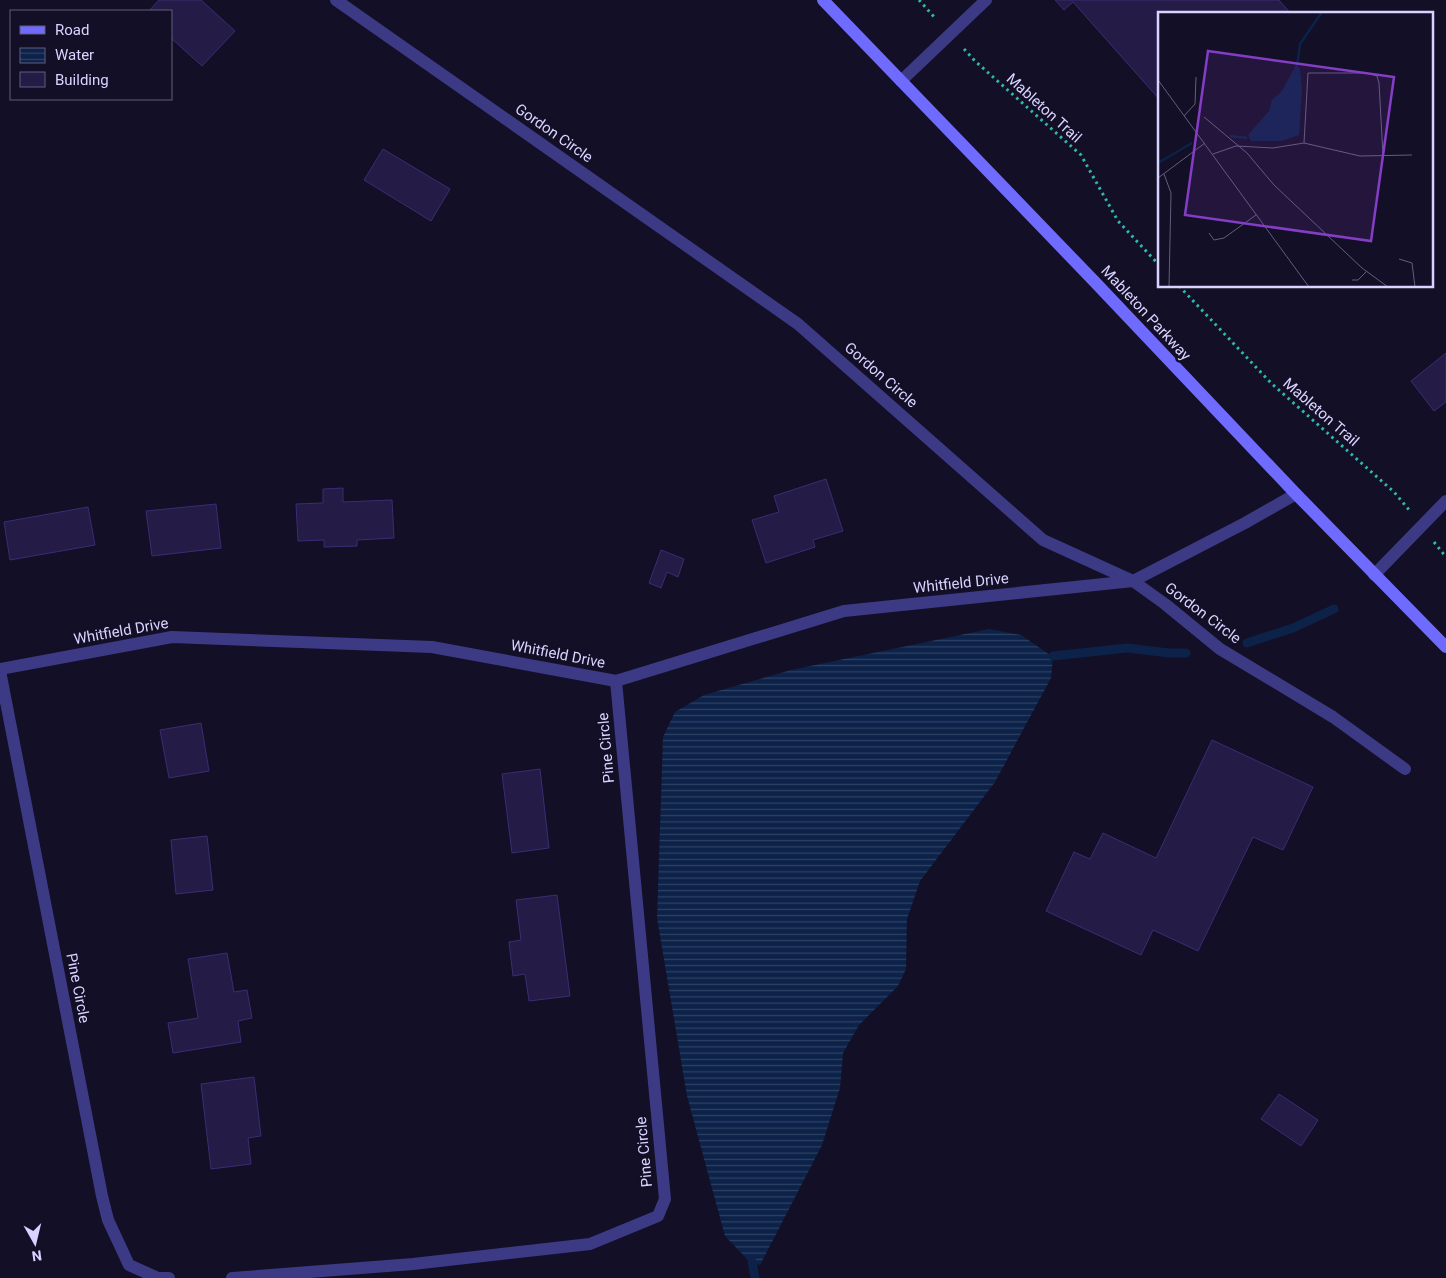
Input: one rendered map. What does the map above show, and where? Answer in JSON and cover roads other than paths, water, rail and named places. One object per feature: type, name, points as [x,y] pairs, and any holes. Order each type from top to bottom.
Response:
[{"type":"main road","name":"Mableton Parkway","points":[[823,0],[1296,494],[1446,647]]},
{"type":"street","name":"Gordon Circle","points":[[336,0],[798,324],[1043,540],[1133,581],[1165,604],[1220,649],[1333,717],[1405,769]]},
{"type":"street","points":[[901,81],[986,0]]},
{"type":"street","points":[[1133,581],[1245,523],[1296,494]]},
{"type":"street","points":[[1374,575],[1446,501]]},
{"type":"street","name":"Whitfield Drive","points":[[0,670],[172,637],[432,647],[616,682],[844,611],[1133,581]]},
{"type":"street","name":"Pine Circle","points":[[0,670],[108,1220],[129,1265],[158,1278],[169,1278]]},
{"type":"street","name":"Pine Circle","points":[[232,1278],[413,1264],[590,1244],[658,1216],[665,1199],[616,682]]},
{"type":"water","points":[[989,629],[1021,635],[1053,657],[1051,678],[995,782],[920,881],[907,919],[906,969],[898,986],[859,1025],[843,1053],[840,1088],[822,1145],[760,1265],[747,1259],[725,1236],[687,1096],[657,918],[663,737],[675,712],[704,695],[791,670]]},
{"type":"waterway","points":[[1247,643],[1293,628],[1334,609]]},
{"type":"waterway","points":[[1053,656],[1127,648],[1186,653]]},
{"type":"waterway","points":[[752,1261],[755,1278]]}]
